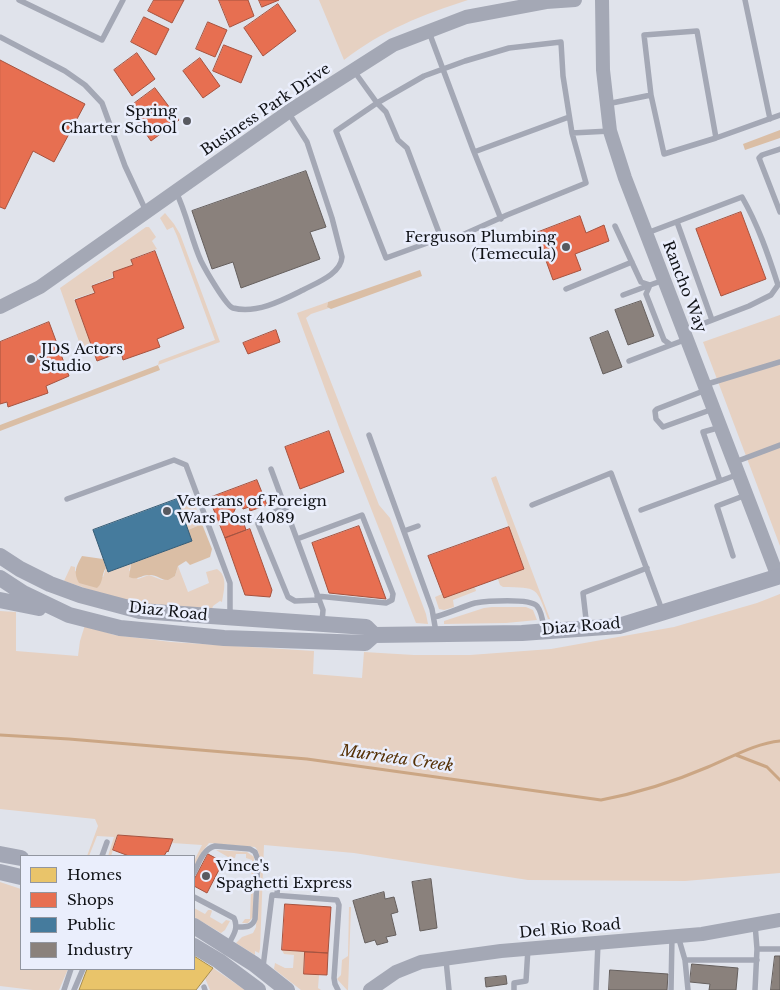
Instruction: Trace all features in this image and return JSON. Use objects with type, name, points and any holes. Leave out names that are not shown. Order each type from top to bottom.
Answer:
[{"type":"main road","name":"Diaz Road","points":[[0,556],[20,569],[50,584],[80,595],[140,611],[366,627],[374,634]]},
{"type":"main road","name":"Diaz Road","points":[[0,578],[23,593],[70,615],[120,628],[224,638],[366,643],[374,634],[435,626],[544,631],[619,626],[779,576]]},
{"type":"main road","points":[[0,600],[70,615]]},
{"type":"main road","points":[[0,854],[20,858]]},
{"type":"main road","points":[[195,927],[228,946],[287,990]]},
{"type":"main road","points":[[195,947],[258,990]]},
{"type":"street","name":"Business Park Drive","points":[[0,307],[40,286],[288,112],[393,45],[466,17],[546,2],[575,0]]},
{"type":"street","name":"Rancho Way","points":[[602,0],[603,70],[610,131],[625,178],[746,495],[779,576]]},
{"type":"street","name":"Del Rio Road","points":[[370,990],[396,972],[421,962],[528,948],[702,934],[780,920]]},
{"type":"lane","points":[[19,0],[27,2],[102,40],[123,0]]},
{"type":"lane","points":[[745,0],[770,119]]},
{"type":"lane","points":[[429,31],[500,219]]},
{"type":"lane","points":[[716,138],[698,31],[644,35],[651,95],[664,154],[716,138],[780,115]]},
{"type":"lane","points":[[0,37],[65,71],[86,85],[102,103],[127,171],[146,213]]},
{"type":"lane","points":[[561,42],[563,76],[569,117],[586,183],[451,240],[440,238],[386,258],[336,131],[377,102],[424,76],[442,69],[508,48],[561,42]]},
{"type":"lane","points":[[354,71],[386,112],[398,140],[407,148],[440,238]]},
{"type":"lane","points":[[607,104],[651,95]]},
{"type":"lane","points":[[176,192],[185,210],[201,262],[225,301],[232,308],[256,309],[281,301],[324,279],[338,268],[342,262],[342,257],[332,218],[307,142],[288,112]]},
{"type":"lane","points":[[474,152],[569,117]]},
{"type":"lane","points":[[572,133],[610,131]]},
{"type":"lane","points":[[780,149],[762,155],[759,158],[780,212]]},
{"type":"lane","points":[[629,361],[671,345],[712,320],[772,295],[778,284],[754,217],[742,197],[646,233]]},
{"type":"lane","points":[[677,222],[712,320]]},
{"type":"lane","points":[[615,226],[641,282],[650,285]]},
{"type":"lane","points":[[566,289],[632,262]]},
{"type":"lane","points":[[623,295],[664,280]]},
{"type":"lane","points":[[650,285],[646,294],[664,340],[671,345]]},
{"type":"lane","points":[[713,409],[663,426],[656,419],[655,411],[687,398],[705,388],[780,362]]},
{"type":"lane","points":[[720,427],[703,432],[720,481]]},
{"type":"lane","points":[[369,435],[404,531],[435,626],[482,602],[528,602],[539,608],[544,631]]},
{"type":"lane","points":[[641,510],[720,481],[736,468],[780,445]]},
{"type":"lane","points":[[67,499],[174,460],[186,465],[230,583],[230,618]]},
{"type":"lane","points":[[271,469],[323,610],[322,624]]},
{"type":"lane","points":[[532,505],[611,474],[662,612]]},
{"type":"lane","points":[[732,556],[717,506],[746,495]]},
{"type":"lane","points":[[285,507],[258,520],[258,524],[288,597],[295,601],[318,598],[386,603],[392,600],[393,594],[362,516],[297,540]]},
{"type":"lane","points":[[404,531],[418,526]]},
{"type":"lane","points":[[587,628],[583,593],[647,568]]},
{"type":"lane","points":[[102,855],[107,842]]},
{"type":"lane","points":[[195,871],[206,850],[210,847],[250,849],[255,852],[258,860],[256,918],[248,927],[236,927]]},
{"type":"lane","points":[[277,894],[278,884]]},
{"type":"lane","points":[[262,971],[266,954],[272,895],[337,900],[339,901],[334,978],[338,990]]},
{"type":"lane","points":[[195,898],[234,918],[235,933],[228,946]]},
{"type":"lane","points":[[755,924],[757,949],[755,990]]},
{"type":"lane","points":[[675,936],[685,960],[688,990]]},
{"type":"lane","points":[[671,990],[675,936]]},
{"type":"lane","points":[[596,990],[598,942]]},
{"type":"lane","points":[[514,990],[514,983],[526,982],[528,948]]},
{"type":"lane","points":[[757,949],[780,949]]},
{"type":"lane","points":[[445,958],[449,990]]},
{"type":"lane","points":[[685,960],[757,960]]},
{"type":"lane","points":[[64,990],[71,970]]},
{"type":"lane","points":[[74,990],[83,970]]},
{"type":"shaded area","points":[[319,0],[468,0],[403,24],[373,40],[344,60]]},
{"type":"shaded area","points":[[780,130],[780,138],[745,150],[743,144]]},
{"type":"shaded area","points":[[165,213],[180,234],[220,342],[158,365],[159,361],[215,340],[173,227],[167,230],[160,218]]},
{"type":"shaded area","points":[[146,227],[149,227],[156,237],[152,241],[157,249],[131,259],[133,265],[112,272],[113,277],[92,285],[95,292],[74,299],[93,349],[83,353],[60,288]]},
{"type":"shaded area","points":[[420,270],[422,276],[331,309],[327,307],[328,302]]},
{"type":"shaded area","points":[[328,302],[327,307],[329,308],[311,314],[306,318],[379,505],[390,518],[428,624],[416,623],[339,427],[297,313]]},
{"type":"shaded area","points":[[780,315],[780,546],[703,342]]},
{"type":"shaded area","points":[[158,365],[160,370],[0,431],[0,425]]},
{"type":"shaded area","points":[[496,476],[550,619],[548,619],[541,600],[534,591],[500,585],[498,579],[524,569],[491,478]]},
{"type":"shaded area","points":[[194,502],[202,524],[188,530],[180,507]]},
{"type":"shaded area","points":[[202,524],[212,549],[210,557],[190,565],[186,561],[178,566],[175,576],[168,580],[150,575],[135,578],[129,577],[131,564],[192,541],[188,530]]},
{"type":"shaded area","points":[[82,556],[103,559],[106,568],[101,583],[97,588],[79,583],[77,579],[76,570]]},
{"type":"shaded area","points":[[131,564],[129,570],[138,579],[149,575],[162,580],[175,576],[178,566],[188,592],[209,583],[206,572],[217,569],[224,579],[222,602],[220,601],[212,609],[148,604],[109,596],[64,581],[71,566],[75,567],[75,571],[103,577],[106,568],[108,572]]},
{"type":"shaded area","points":[[475,587],[476,591],[453,600],[454,607],[444,610],[439,609],[435,597],[442,594],[444,598]]},
{"type":"shaded area","points":[[780,594],[780,873],[685,881],[528,880],[354,853],[264,845],[260,949],[259,953],[255,951],[255,955],[236,943],[242,937],[253,933],[256,927],[260,861],[255,847],[209,843],[195,866],[195,859],[202,845],[172,843],[173,839],[118,835],[111,855],[108,855],[114,837],[97,836],[89,855],[87,855],[98,826],[95,819],[0,809],[0,611],[16,612],[16,651],[78,656],[85,625],[114,635],[171,642],[314,651],[313,674],[362,678],[364,652],[414,655],[470,655],[551,649],[674,627],[757,603]]},
{"type":"shaded area","points":[[492,607],[526,607],[533,610],[537,620],[506,623],[444,624],[444,621]]},
{"type":"shaded area","points":[[216,850],[247,852],[254,857],[253,917],[248,923],[242,923],[245,919],[250,919],[252,860],[246,858],[246,854],[236,854],[235,858],[228,857]]},
{"type":"shaded area","points":[[0,882],[20,889],[20,970],[68,970],[59,990],[33,990],[0,986]]},
{"type":"shaded area","points":[[349,907],[351,907],[347,990],[337,979],[341,975],[342,960],[348,956]]},
{"type":"shaded area","points":[[195,909],[205,914],[208,910],[211,910],[210,917],[222,924],[226,920],[230,921],[221,933],[195,918]]},
{"type":"shaded area","points":[[282,950],[305,952],[304,974],[319,975],[318,988],[321,990],[301,990],[274,969],[275,963],[285,968],[293,968],[294,955],[284,954]]},
{"type":"shaded area","points":[[213,968],[245,990],[210,990],[205,978]]},
{"type":"building: Homes","points":[[195,957],[213,968],[196,990],[79,990],[87,970],[195,970]]},
{"type":"building: Shops","points":[[154,0],[184,0],[172,23],[148,11]]},
{"type":"building: Shops","points":[[219,0],[248,0],[254,16],[230,27]]},
{"type":"building: Shops","points":[[259,0],[279,0],[262,7]]},
{"type":"building: Shops","points":[[278,4],[296,31],[263,56],[244,28]]},
{"type":"building: Shops","points":[[144,17],[169,29],[156,55],[131,42]]},
{"type":"building: Shops","points":[[208,22],[227,30],[215,57],[196,49]]},
{"type":"building: Shops","points":[[224,45],[252,56],[241,83],[213,71]]},
{"type":"building: Shops","points":[[137,53],[155,79],[132,96],[114,70]]},
{"type":"building: Shops","points":[[200,58],[220,86],[203,98],[183,71]]},
{"type":"building: Shops","points":[[0,60],[85,104],[54,162],[33,151],[5,209],[0,207]]},
{"type":"building: Shops","points":[[155,88],[179,120],[151,141],[128,108]]},
{"type":"building: Shops","points":[[741,212],[766,279],[721,296],[696,229]]},
{"type":"building: Shops","name":"Ferguson Plumbing (Temecula)","points":[[580,216],[586,233],[604,225],[609,241],[575,254],[581,270],[553,280],[536,233]]},
{"type":"building: Shops","points":[[155,251],[184,328],[157,339],[160,347],[123,360],[121,352],[97,361],[75,300],[95,293],[92,286],[114,278],[113,272],[133,265],[131,260]]},
{"type":"building: Shops","name":"JDS Actors Studio","points":[[49,322],[69,376],[46,386],[48,393],[8,407],[7,402],[0,404],[0,342]]},
{"type":"building: Shops","points":[[276,330],[280,342],[248,354],[243,343]]},
{"type":"building: Shops","points":[[329,431],[344,472],[300,489],[285,447]]},
{"type":"building: Shops","points":[[257,480],[267,505],[250,511],[249,507],[243,509],[242,505],[236,507],[232,516],[234,521],[238,520],[240,526],[244,524],[246,530],[225,538],[209,498]]},
{"type":"building: Shops","points":[[359,526],[386,599],[329,593],[312,543]]},
{"type":"building: Shops","points":[[509,527],[524,569],[444,598],[428,556]]},
{"type":"building: Shops","points":[[250,529],[272,590],[270,597],[245,595],[225,538]]},
{"type":"building: Shops","points":[[118,835],[173,839],[168,852],[165,855],[126,855],[113,850]]},
{"type":"building: Shops","name":"Vince's Spaghetti Express","points":[[208,854],[223,862],[207,893],[195,887],[195,878]]},
{"type":"building: Shops","points":[[285,904],[331,907],[328,953],[282,950]]},
{"type":"building: Shops","points":[[305,952],[328,953],[327,975],[304,974]]},
{"type":"building: Public","points":[[177,499],[192,541],[108,572],[93,530]]},
{"type":"building: Industry","points":[[306,171],[326,227],[310,232],[320,259],[241,288],[233,262],[212,269],[192,211]]},
{"type":"building: Industry","points":[[641,301],[654,336],[628,345],[615,310]]},
{"type":"building: Industry","points":[[608,331],[622,367],[603,374],[590,338]]},
{"type":"building: Industry","points":[[431,879],[437,928],[420,931],[412,882]]},
{"type":"building: Industry","points":[[384,892],[385,899],[394,897],[398,912],[391,914],[396,935],[386,937],[388,942],[377,945],[375,940],[365,943],[353,901]]},
{"type":"building: Industry","points":[[775,956],[780,956],[780,990],[771,990]]},
{"type":"building: Industry","points":[[692,964],[738,968],[736,990],[709,990],[710,984],[690,982]]},
{"type":"building: Industry","points":[[610,970],[668,974],[667,990],[609,990]]},
{"type":"building: Industry","points":[[506,976],[507,984],[486,987],[485,978]]},
{"type":"waterway","name":"Murrieta Creek","points":[[0,735],[307,759],[601,800],[669,782],[752,748],[780,741]]},
{"type":"waterway","points":[[736,755],[767,767],[780,780]]},
{"type":"place","name":"Spring Charter School","points":[[187,121]]},
{"type":"place","name":"Ferguson Plumbing (Temecula)","points":[[566,247]]},
{"type":"place","name":"JDS Actors Studio","points":[[31,359]]},
{"type":"place","name":"Veterans of Foreign Wars Post 4089","points":[[167,511]]},
{"type":"place","name":"Vince's Spaghetti Express","points":[[206,876]]}]
